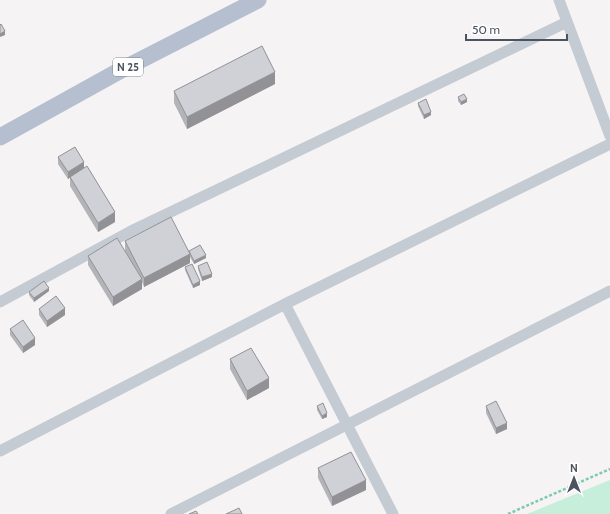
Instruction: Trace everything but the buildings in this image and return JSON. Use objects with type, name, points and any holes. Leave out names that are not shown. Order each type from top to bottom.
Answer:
[{"type":"main road","name":"N 25","points":[[0,137],[121,70],[258,0]]},
{"type":"street","points":[[559,0],[610,136]]},
{"type":"street","points":[[0,302],[131,231],[568,22]]},
{"type":"street","points":[[0,450],[285,304],[610,144]]},
{"type":"street","points":[[171,514],[610,291]]},
{"type":"street","points":[[285,304],[392,514]]},
{"type":"path","points":[[508,514],[610,469]]},
{"type":"green space","points":[[610,480],[610,514],[527,514]]}]
